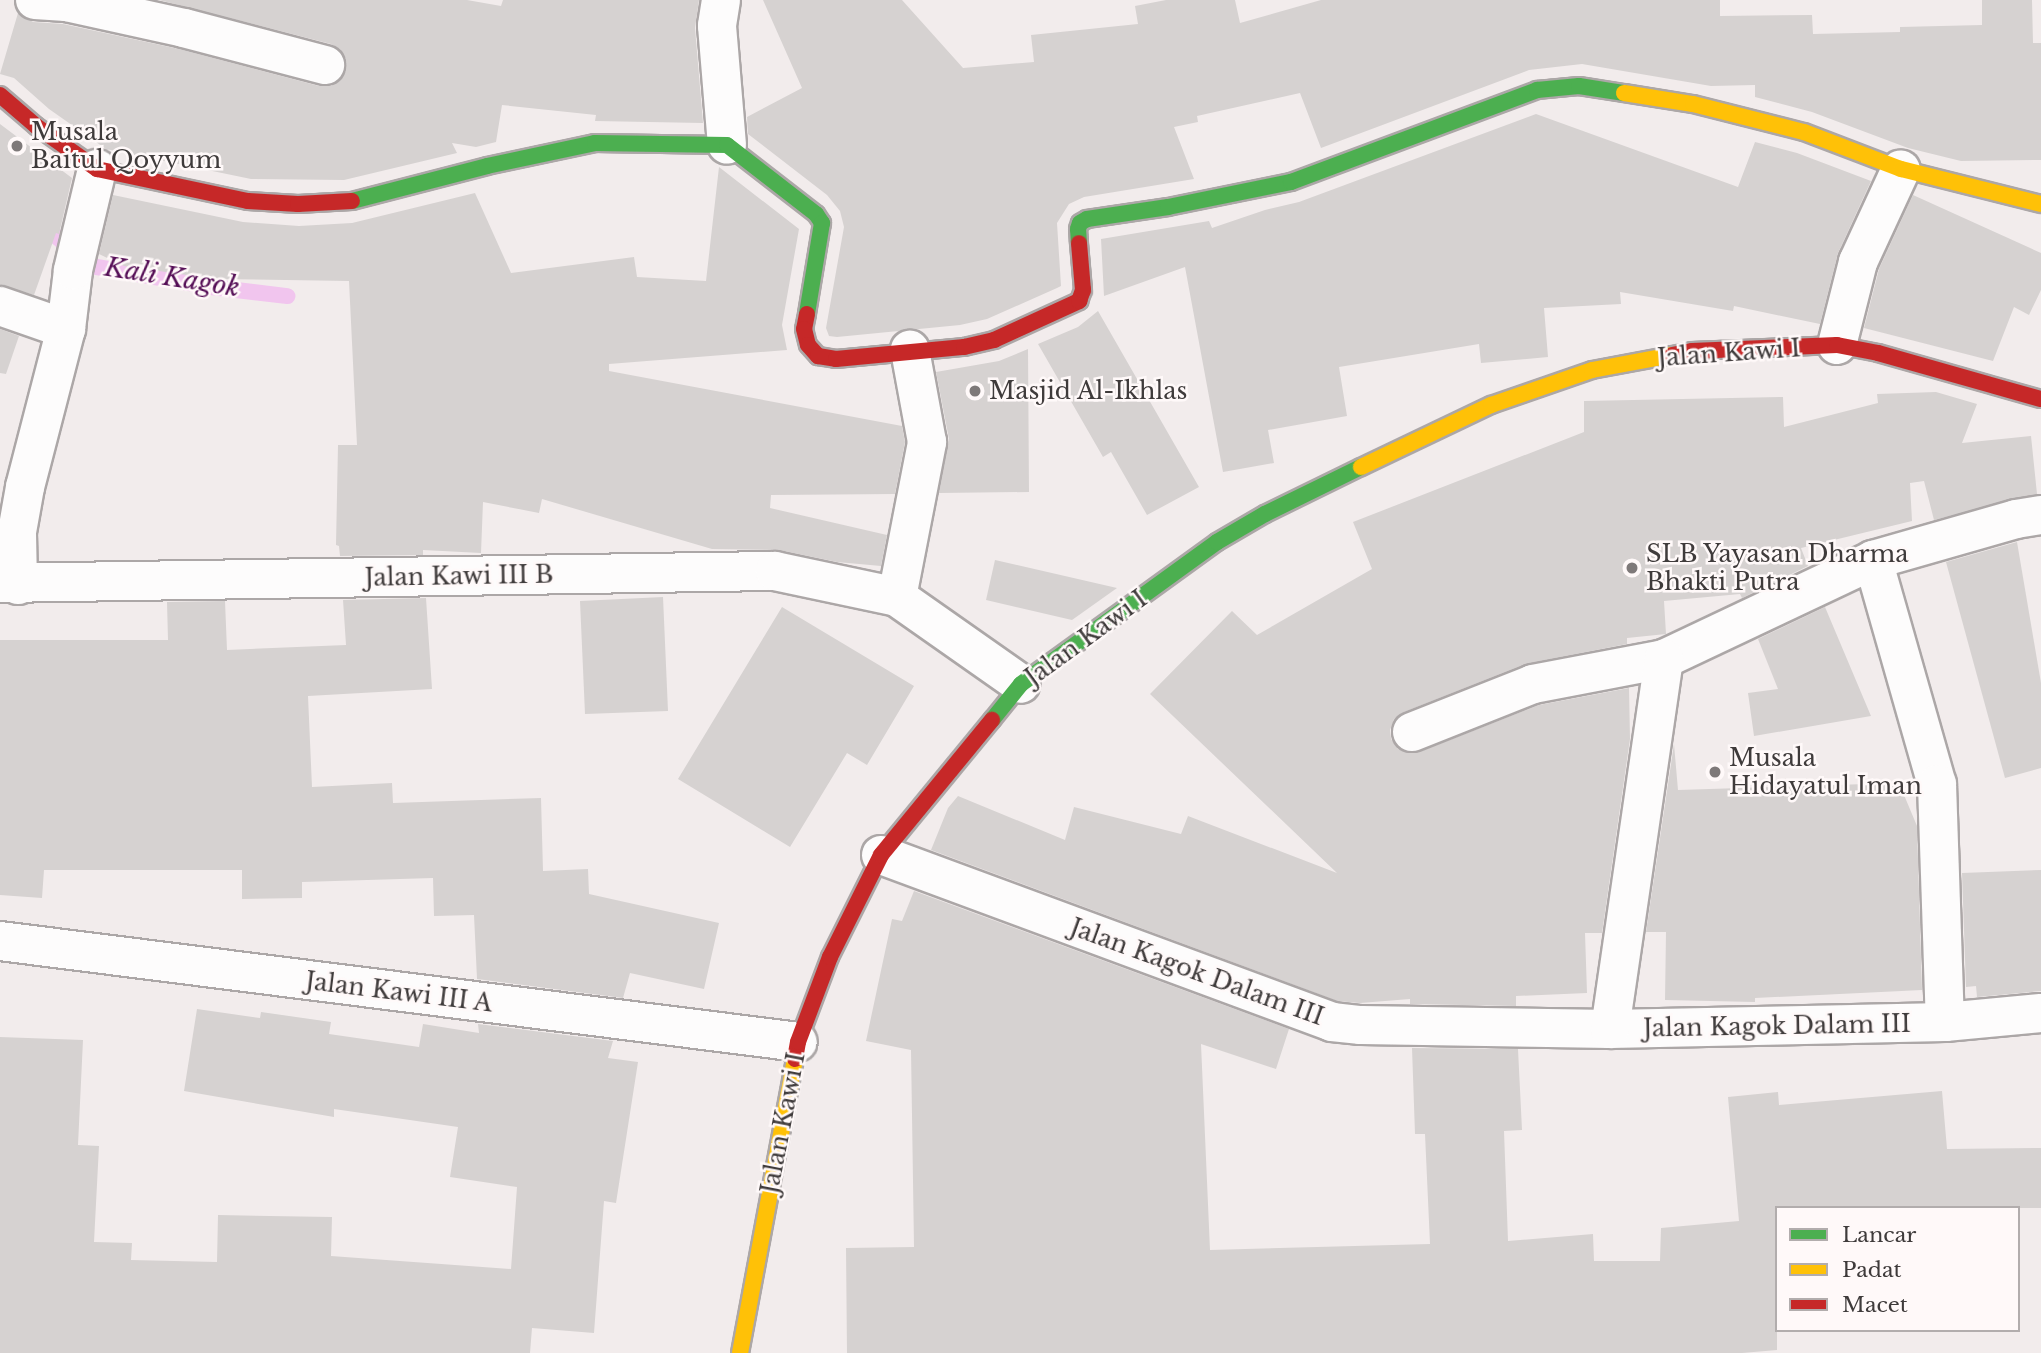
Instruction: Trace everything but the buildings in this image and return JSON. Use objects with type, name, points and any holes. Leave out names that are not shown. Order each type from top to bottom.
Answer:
[{"type":"street","points":[[35,0],[188,14],[325,65]]},
{"type":"street","points":[[721,0],[718,26],[727,145]]},
{"type":"street","points":[[0,94],[36,126],[97,169],[248,201],[298,204],[347,202],[457,176],[487,166],[595,143],[727,145],[816,214],[822,223],[804,329],[808,345],[818,356],[836,359],[964,347],[995,340],[1079,301],[1083,290],[1078,229],[1087,219],[1168,207],[1291,182],[1537,90],[1579,86],[1693,104],[1804,132],[1901,169],[2041,204]]},
{"type":"street","name":"Jalan Kawi III B","points":[[97,169],[77,256],[65,329],[24,486],[9,584],[740,570],[808,576],[897,597],[1021,684]]},
{"type":"street","name":"Jalan Kawi I","points":[[1837,345],[1858,262],[1901,169]]},
{"type":"street","points":[[0,306],[65,329]]},
{"type":"street","name":"Jalan Kawi I","points":[[740,1353],[799,1042],[830,957],[881,855],[1021,684],[1241,528],[1311,490],[1491,405],[1592,370],[1692,351],[1837,345],[1878,353],[2041,398]]},
{"type":"street","points":[[897,597],[927,442],[910,350]]},
{"type":"street","points":[[1412,732],[1533,684],[1664,659],[1873,560],[2015,519],[2041,515]]},
{"type":"street","name":"Jalan Kagok Dalam III","points":[[1873,560],[1937,784],[1945,1022]]},
{"type":"street","name":"Jalan Kagok Dalam III","points":[[1610,1030],[1664,659]]},
{"type":"street","name":"Jalan Kagok Dalam III","points":[[881,855],[1332,1022],[1362,1025],[1610,1030],[1945,1022],[2041,1013]]},
{"type":"street","name":"Jalan Kawi III A","points":[[0,941],[799,1042]]},
{"type":"waterway","name":"Kali Kagok","points":[[38,221],[91,266],[211,287],[287,296]]},
{"type":"traffic: fast","points":[[1079,243],[1078,229],[1080,223],[1087,219],[1168,207],[1291,182],[1537,90],[1579,86],[1624,93]]},
{"type":"traffic: fast","points":[[352,201],[487,166],[595,143],[727,145],[816,214],[822,223],[807,314]]},
{"type":"traffic: fast","points":[[992,720],[1021,684],[1217,542],[1265,514],[1361,467]]},
{"type":"traffic: slow","points":[[1624,93],[1693,104],[1804,132],[1901,169],[2041,204]]},
{"type":"traffic: slow","points":[[1361,467],[1491,405],[1592,370],[1672,355]]},
{"type":"traffic: slow","points":[[740,1353],[795,1059]]},
{"type":"traffic: jam","points":[[0,95],[36,126],[97,169],[248,201],[298,204],[352,201]]},
{"type":"traffic: jam","points":[[807,314],[804,329],[808,345],[818,356],[836,359],[964,347],[994,340],[1079,301],[1083,290],[1079,243]]},
{"type":"traffic: jam","points":[[1672,355],[1692,351],[1837,345],[1878,353],[2041,399]]},
{"type":"traffic: jam","points":[[795,1059],[798,1042],[830,957],[881,855],[992,720]]},
{"type":"place","name":"Musala Baitul Qoyyum","points":[[17,146]]},
{"type":"place","name":"Masjid Al-Ikhlas","points":[[975,391]]},
{"type":"place","name":"SLB Yayasan Dharma Bhakti Putra","points":[[1632,568]]},
{"type":"place","name":"Musala Hidayatul Iman","points":[[1715,772]]}]
